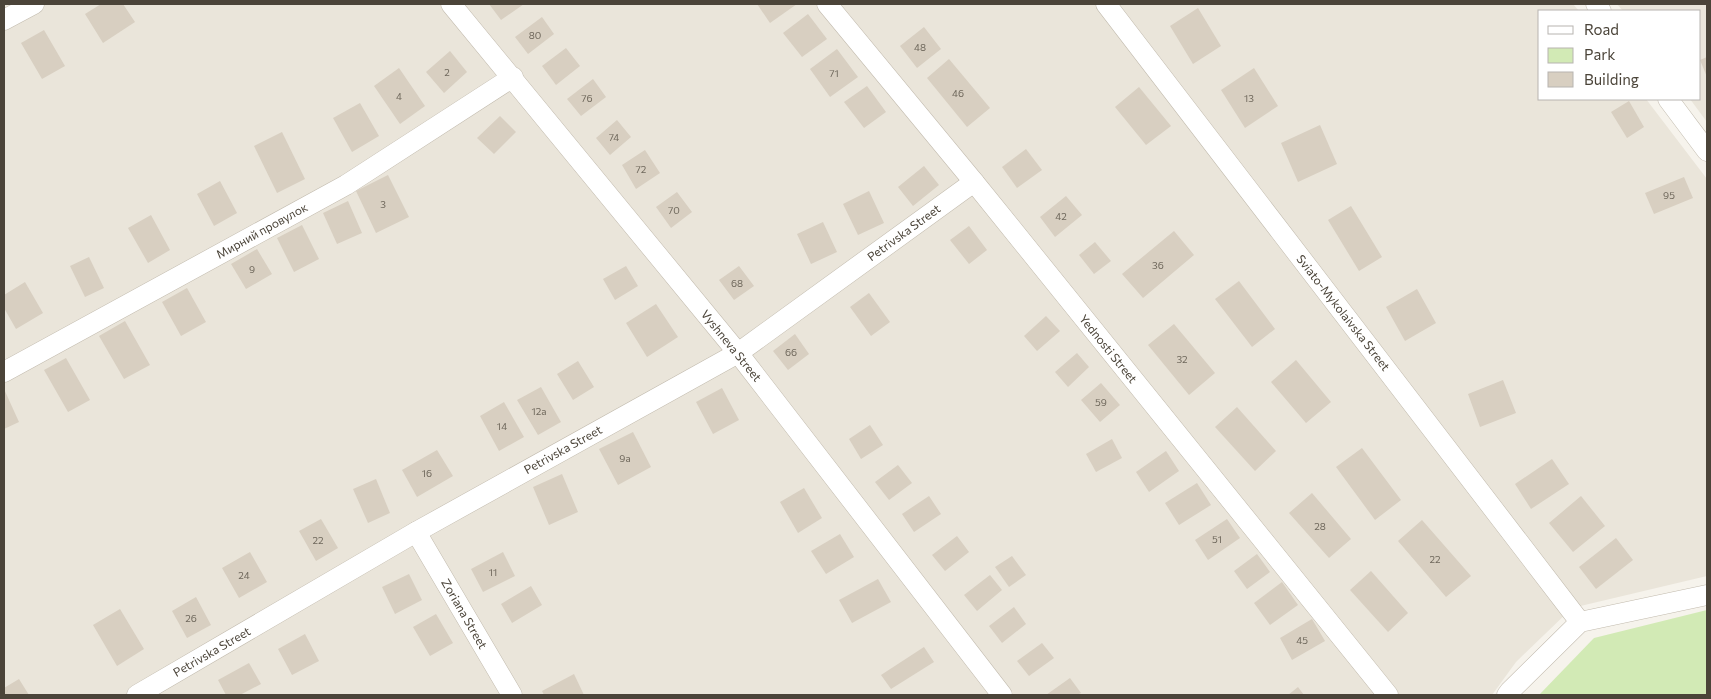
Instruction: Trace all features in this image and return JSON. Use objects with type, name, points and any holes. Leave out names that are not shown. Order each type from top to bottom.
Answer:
[{"type":"street","points":[[4,20],[34,4]]},
{"type":"street","name":"Vyshneva Street","points":[[451,4],[738,353],[1002,695]]},
{"type":"street","name":"Yednosti Street","points":[[826,4],[974,182],[1388,695]]},
{"type":"street","name":"Sviato-Mykolaivska Street","points":[[1106,4],[1580,622]]},
{"type":"street","name":"Мирний провулок","points":[[4,372],[346,184],[512,77]]},
{"type":"street","points":[[1669,100],[1707,151]]},
{"type":"street","name":"Petrivska Street","points":[[137,695],[416,532],[738,353],[974,182]]},
{"type":"street","name":"Zoriana Street","points":[[416,532],[512,695]]},
{"type":"street","points":[[1507,695],[1580,622],[1707,595]]},
{"type":"shaded area","points":[[4,4],[1573,4],[1578,10],[1538,10],[1538,100],[1647,100],[1707,179],[1707,576],[1572,608],[1516,662],[1492,695],[4,695]]},
{"type":"shaded area","points":[[1617,4],[1707,4],[1707,122],[1691,100],[1701,100],[1701,10],[1622,10]]},
{"type":"green space","points":[[1707,610],[1707,695],[1539,695],[1594,638]]},
{"type":"building","points":[[101,4],[123,4],[135,22],[103,43],[85,14]]},
{"type":"building","points":[[489,4],[524,4],[501,20]]},
{"type":"building","points":[[757,4],[797,4],[770,23]]},
{"type":"building","points":[[1198,8],[1221,46],[1193,64],[1170,26]]},
{"type":"building","points":[[808,14],[827,39],[802,57],[783,33]]},
{"type":"building","points":[[542,17],[554,34],[528,54],[515,37]]},
{"type":"building","points":[[924,27],[941,49],[917,68],[900,46]]},
{"type":"building","points":[[44,30],[65,66],[42,79],[21,43]]},
{"type":"building","points":[[566,48],[580,66],[556,85],[542,66]]},
{"type":"building","points":[[837,49],[858,77],[830,97],[810,69]]},
{"type":"building","points":[[450,51],[467,72],[444,93],[426,72]]},
{"type":"building","points":[[1707,57],[1707,77],[1701,62],[1701,60]]},
{"type":"building","points":[[949,59],[990,108],[967,127],[927,78]]},
{"type":"building","points":[[399,68],[425,106],[400,124],[374,86]]},
{"type":"building","points":[[1254,68],[1278,106],[1245,128],[1221,90]]},
{"type":"building","points":[[593,79],[606,97],[581,116],[567,99]]},
{"type":"building","points":[[867,86],[886,112],[864,128],[844,102]]},
{"type":"building","points":[[1139,87],[1171,126],[1146,145],[1115,107]]},
{"type":"building","points":[[1629,101],[1644,127],[1627,138],[1611,112]]},
{"type":"building","points":[[360,103],[379,136],[352,152],[333,118]]},
{"type":"building","points":[[500,116],[516,132],[494,154],[477,138]]},
{"type":"building","points":[[617,120],[631,137],[610,155],[596,138]]},
{"type":"building","points":[[1320,125],[1337,164],[1298,182],[1281,143]]},
{"type":"building","points":[[282,132],[305,179],[277,193],[254,146]]},
{"type":"building","points":[[1026,149],[1042,170],[1017,188],[1002,167]]},
{"type":"building","points":[[645,150],[660,173],[636,189],[622,165]]},
{"type":"building","points":[[924,166],[939,185],[913,206],[898,187]]},
{"type":"building","points":[[388,175],[409,217],[376,233],[356,191]]},
{"type":"building","points":[[1684,177],[1693,198],[1654,214],[1645,193]]},
{"type":"building","points":[[220,181],[237,213],[214,226],[197,194]]},
{"type":"building","points":[[869,191],[884,223],[858,235],[843,204]]},
{"type":"building","points":[[677,192],[692,212],[671,228],[656,207]]},
{"type":"building","points":[[1066,196],[1082,215],[1055,237],[1040,217]]},
{"type":"building","points":[[348,201],[362,233],[337,244],[323,213]]},
{"type":"building","points":[[1351,206],[1382,257],[1359,271],[1328,220]]},
{"type":"building","points":[[151,215],[170,250],[148,263],[128,228]]},
{"type":"building","points":[[823,222],[837,252],[811,264],[797,234]]},
{"type":"building","points":[[302,225],[319,259],[294,272],[277,238]]},
{"type":"building","points":[[969,226],[987,250],[969,264],[950,240]]},
{"type":"building","points":[[1174,231],[1194,255],[1143,298],[1122,274]]},
{"type":"building","points":[[1095,242],[1111,261],[1094,274],[1079,255]]},
{"type":"building","points":[[257,249],[272,274],[246,289],[231,264]]},
{"type":"building","points":[[89,257],[104,288],[85,297],[70,266]]},
{"type":"building","points":[[626,266],[638,286],[615,300],[603,279]]},
{"type":"building","points":[[739,266],[754,286],[734,300],[719,280]]},
{"type":"building","points":[[1239,281],[1275,329],[1252,347],[1215,299]]},
{"type":"building","points":[[25,282],[43,313],[16,329],[4,308],[4,295]]},
{"type":"building","points":[[187,288],[206,322],[181,336],[162,302]]},
{"type":"building","points":[[1417,289],[1436,323],[1405,341],[1386,307]]},
{"type":"building","points":[[869,293],[890,322],[871,336],[850,307]]},
{"type":"building","points":[[656,304],[678,337],[647,357],[626,323]]},
{"type":"building","points":[[1046,316],[1060,331],[1037,351],[1024,336]]},
{"type":"building","points":[[125,321],[150,365],[124,379],[99,336]]},
{"type":"building","points":[[1174,324],[1215,373],[1189,395],[1148,345]]},
{"type":"building","points":[[795,334],[809,354],[788,370],[773,351]]},
{"type":"building","points":[[1077,353],[1089,367],[1068,387],[1055,372]]},
{"type":"building","points":[[66,358],[90,400],[68,412],[44,370]]},
{"type":"building","points":[[1296,360],[1331,402],[1306,423],[1271,382]]},
{"type":"building","points":[[578,361],[594,387],[573,400],[557,374]]},
{"type":"building","points":[[1503,380],[1516,413],[1480,427],[1468,394]]},
{"type":"building","points":[[1101,383],[1120,405],[1100,422],[1081,400]]},
{"type":"building","points":[[541,387],[561,422],[538,435],[517,400]]},
{"type":"building","points":[[722,388],[739,420],[713,434],[696,402]]},
{"type":"building","points":[[4,389],[19,422],[4,429]]},
{"type":"building","points":[[504,402],[524,437],[499,451],[480,416]]},
{"type":"building","points":[[1237,407],[1276,451],[1255,471],[1215,427]]},
{"type":"building","points":[[870,425],[883,445],[861,459],[849,439]]},
{"type":"building","points":[[633,432],[651,467],[618,485],[599,449]]},
{"type":"building","points":[[1112,439],[1122,458],[1096,472],[1086,454]]},
{"type":"building","points":[[1362,448],[1401,500],[1375,520],[1336,467]]},
{"type":"building","points":[[437,450],[453,476],[417,497],[402,470]]},
{"type":"building","points":[[1166,451],[1179,471],[1149,492],[1136,472]]},
{"type":"building","points":[[1552,459],[1569,484],[1531,509],[1515,484]]},
{"type":"building","points":[[898,465],[912,483],[889,500],[875,482]]},
{"type":"building","points":[[562,474],[578,512],[549,525],[533,487]]},
{"type":"building","points":[[376,479],[390,513],[368,523],[353,489]]},
{"type":"building","points":[[1197,483],[1211,505],[1179,525],[1165,503]]},
{"type":"building","points":[[804,488],[822,518],[798,533],[780,502]]},
{"type":"building","points":[[1312,493],[1351,539],[1329,558],[1289,513]]},
{"type":"building","points":[[929,496],[941,514],[914,532],[902,514]]},
{"type":"building","points":[[1581,496],[1605,526],[1573,552],[1549,523]]},
{"type":"building","points":[[321,519],[338,548],[316,561],[299,531]]},
{"type":"building","points":[[1227,519],[1240,538],[1208,560],[1195,540]]},
{"type":"building","points":[[1422,520],[1471,576],[1446,597],[1398,541]]},
{"type":"building","points":[[840,534],[854,557],[826,574],[811,551]]},
{"type":"building","points":[[957,536],[969,552],[945,571],[932,555]]},
{"type":"building","points":[[1616,538],[1633,560],[1596,589],[1579,567]]},
{"type":"building","points":[[250,552],[267,582],[239,598],[222,568]]},
{"type":"building","points":[[503,552],[515,576],[483,592],[471,569]]},
{"type":"building","points":[[1257,554],[1270,572],[1247,589],[1234,571]]},
{"type":"building","points":[[1012,556],[1026,575],[1009,587],[995,567]]},
{"type":"building","points":[[1371,571],[1408,613],[1388,632],[1350,590]]},
{"type":"building","points":[[409,574],[422,600],[395,614],[382,587]]},
{"type":"building","points":[[990,575],[1002,590],[977,611],[964,595]]},
{"type":"building","points":[[878,579],[891,602],[852,623],[839,600]]},
{"type":"building","points":[[1282,582],[1298,605],[1270,625],[1254,603]]},
{"type":"building","points":[[531,586],[542,605],[512,623],[501,604]]},
{"type":"building","points":[[196,597],[211,625],[187,638],[172,611]]},
{"type":"building","points":[[1014,607],[1026,624],[1002,643],[989,626]]},
{"type":"building","points":[[120,609],[144,649],[117,666],[93,625]]},
{"type":"building","points":[[436,614],[453,643],[430,656],[413,627]]},
{"type":"building","points":[[1312,619],[1325,641],[1292,660],[1280,638]]},
{"type":"building","points":[[305,634],[319,661],[292,675],[278,649]]},
{"type":"building","points":[[1042,643],[1054,658],[1029,676],[1017,661]]},
{"type":"building","points":[[924,647],[934,662],[891,689],[881,675]]},
{"type":"building","points":[[249,663],[261,684],[240,695],[226,695],[218,680]]},
{"type":"building","points":[[574,674],[584,695],[544,695],[542,691]]},
{"type":"building","points":[[1070,678],[1081,693],[1077,695],[1046,695]]},
{"type":"building","points":[[19,679],[29,695],[4,695],[4,688]]},
{"type":"building","points":[[1298,687],[1304,695],[1288,695]]}]
